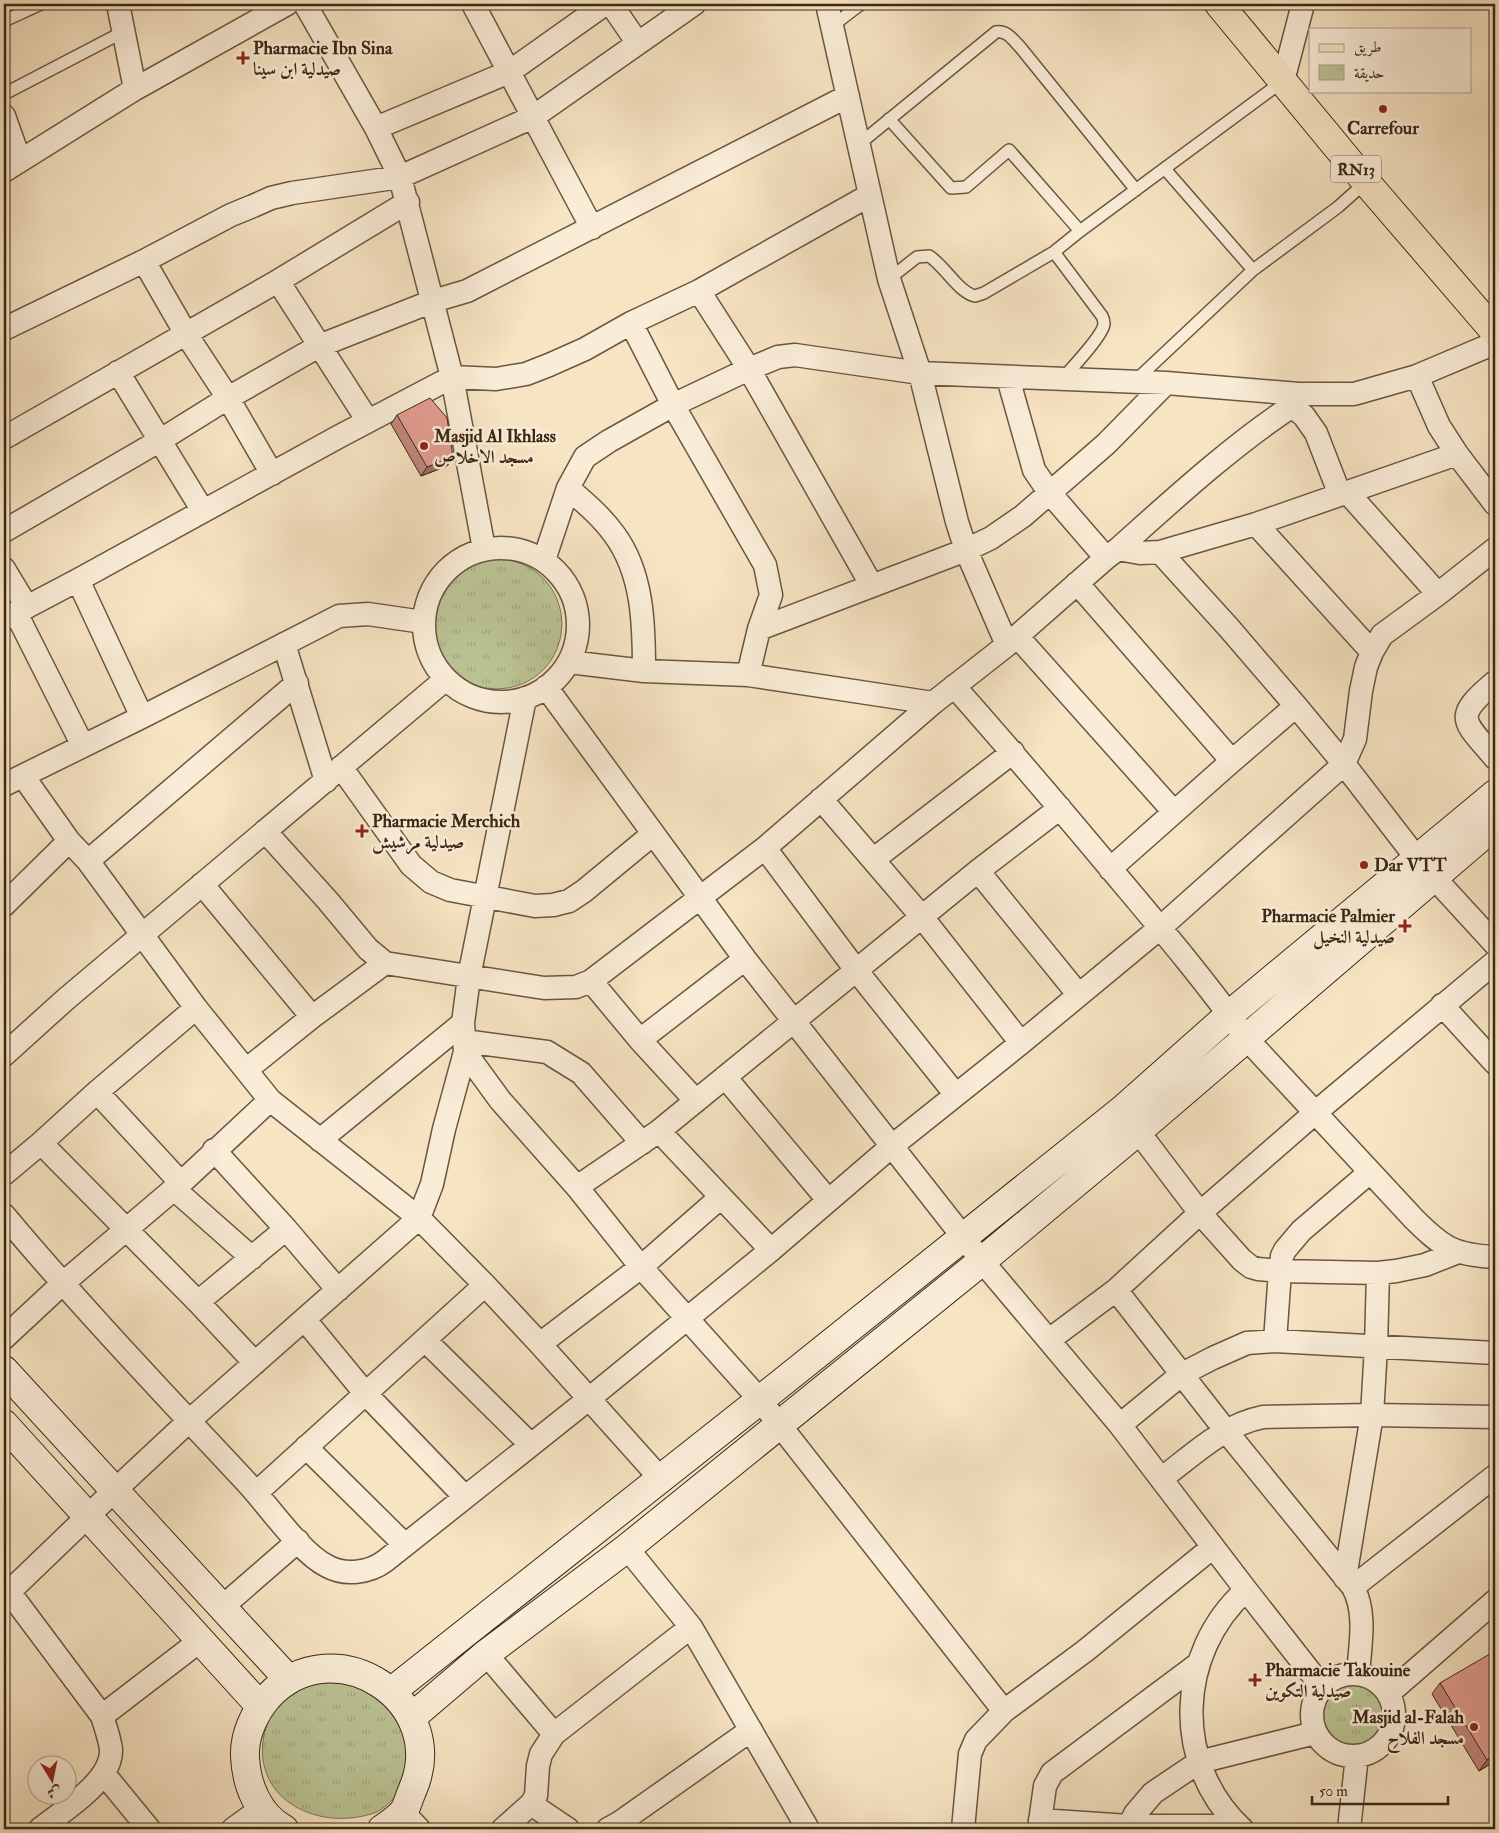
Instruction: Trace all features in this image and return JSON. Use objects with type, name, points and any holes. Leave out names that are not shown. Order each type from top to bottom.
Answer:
[{"type":"main road","name":"RN13","points":[[1219,4],[1366,182],[1495,332]]},
{"type":"street","points":[[118,4],[135,89]]},
{"type":"street","points":[[4,116],[12,166],[135,89],[287,4]]},
{"type":"street","points":[[305,4],[376,128],[400,177],[452,377],[484,549]]},
{"type":"street","points":[[473,4],[592,228]]},
{"type":"street","points":[[376,128],[509,72],[605,4]]},
{"type":"street","points":[[611,4],[637,42]]},
{"type":"street","points":[[827,4],[889,279],[920,373],[944,475],[966,550],[1012,640],[1174,812]]},
{"type":"street","points":[[1284,81],[1303,4]]},
{"type":"street","points":[[4,329],[144,261],[231,215],[271,198],[400,177],[533,117],[689,5]]},
{"type":"street","points":[[4,532],[319,346],[433,301],[467,291],[848,96]]},
{"type":"street","points":[[15,613],[452,377],[496,379],[526,374],[585,349],[631,323],[699,291],[870,195]]},
{"type":"street","points":[[4,438],[278,281],[408,202]]},
{"type":"street","points":[[144,261],[186,334],[228,398],[272,474]]},
{"type":"street","points":[[278,281],[368,421]]},
{"type":"street","points":[[699,291],[749,368],[872,586]]},
{"type":"street","points":[[631,323],[672,405],[765,565],[771,594],[759,629],[748,675]]},
{"type":"street","points":[[544,560],[568,488],[585,457],[672,405],[749,368],[778,357],[795,355],[920,373],[1166,384],[1295,400],[1354,394],[1417,376],[1495,344]]},
{"type":"street","points":[[118,372],[203,511]]},
{"type":"street","points":[[1417,376],[1429,406],[1457,454],[1495,504]]},
{"type":"street","points":[[1008,378],[1034,470],[1049,492],[1112,554],[1160,552],[1256,524],[1457,454]]},
{"type":"street","points":[[759,629],[966,550],[991,538],[1023,516],[1106,444],[1166,384]]},
{"type":"street","points":[[1295,400],[1316,433],[1344,494],[1438,594]]},
{"type":"street","points":[[265,831],[328,901],[368,950],[385,963],[469,978],[544,988],[561,989],[576,987],[591,980],[765,848],[933,703],[1012,640],[1190,484],[1295,400]]},
{"type":"street","points":[[568,488],[594,511],[615,534],[630,562],[640,602],[644,632],[644,671]]},
{"type":"street","points":[[1256,524],[1372,652]]},
{"type":"street","points":[[515,548],[544,560],[562,576],[573,595],[577,610],[577,640],[569,662],[555,680],[525,698],[515,701],[492,702],[470,696],[446,679],[435,666],[426,645],[423,622],[432,589],[453,564],[484,549],[515,548]]},
{"type":"street","points":[[4,1215],[62,1284],[317,1560],[337,1570],[352,1572],[373,1568],[405,1545],[590,1398],[771,1250],[892,1146],[1021,1043],[1161,927],[1344,764],[1354,739],[1366,666],[1382,635],[1495,549]]},
{"type":"street","points":[[1160,552],[1296,706],[1426,868],[1495,944]]},
{"type":"street","points":[[4,569],[15,613],[84,746]]},
{"type":"street","points":[[78,580],[142,718]]},
{"type":"street","points":[[1077,583],[1232,761]]},
{"type":"street","points":[[423,622],[368,614],[339,616],[327,620],[142,718],[13,781],[88,861],[196,1008],[270,1100],[419,1218],[540,1344],[660,1478]]},
{"type":"street","points":[[284,644],[297,683],[333,774],[411,865],[431,882],[450,890],[486,897],[535,906],[553,905],[569,901],[584,891],[653,834]]},
{"type":"street","points":[[569,662],[644,671],[748,675],[933,703]]},
{"type":"street","points":[[4,1055],[66,999],[446,679]]},
{"type":"street","points":[[1495,682],[1478,696],[1468,708],[1466,714],[1469,728],[1495,758]]},
{"type":"street","points":[[88,861],[297,683]]},
{"type":"street","points":[[954,686],[1013,752],[1161,927],[1246,1038],[1430,1236],[1438,1243],[1458,1252],[1495,1257]]},
{"type":"street","points":[[546,687],[745,959],[982,1261],[1120,1425],[1322,1687]]},
{"type":"street","points":[[40,1829],[93,1787],[104,1774],[111,1750],[102,1716],[6,1588],[88,1516],[189,1421],[419,1218],[432,1184],[464,1039],[469,978],[525,698]]},
{"type":"street","points":[[1110,869],[1296,706]]},
{"type":"street","points":[[874,859],[1013,752]]},
{"type":"street","points":[[412,1717],[486,1654],[627,1548],[982,1261],[1137,1132],[1246,1038],[1426,868],[1495,794]]},
{"type":"street","points":[[821,799],[922,917],[1021,1043]]},
{"type":"street","points":[[576,1187],[650,1137],[696,1101],[978,871],[1060,808]]},
{"type":"street","points":[[392,1691],[1122,1110],[1230,1015],[1426,868],[1495,825]]},
{"type":"street","points":[[4,905],[69,841]]},
{"type":"street","points":[[765,848],[856,970],[956,1095]]},
{"type":"street","points":[[978,871],[1078,994]]},
{"type":"street","points":[[202,884],[312,1017]]},
{"type":"street","points":[[640,1040],[745,959]]},
{"type":"street","points":[[1049,1340],[1116,1290],[1200,1213],[1316,1112],[1495,962]]},
{"type":"street","points":[[246,1070],[312,1017],[385,963]]},
{"type":"street","points":[[591,980],[640,1040],[696,1101]]},
{"type":"street","points":[[1442,1005],[1495,1063]]},
{"type":"street","points":[[4,1174],[196,1008]]},
{"type":"street","points":[[464,1039],[500,1100],[576,1187],[641,1267],[760,1400],[1004,1711]]},
{"type":"street","points":[[320,1140],[464,1039],[547,1052],[581,1073],[650,1137],[721,1197],[771,1250]]},
{"type":"street","points":[[725,1077],[828,1200]]},
{"type":"street","points":[[97,1092],[177,1186],[252,1258]]},
{"type":"street","points":[[4,1338],[62,1284],[177,1186],[270,1100]]},
{"type":"street","points":[[1122,1110],[1200,1213],[1242,1260],[1251,1267],[1266,1271],[1378,1273],[1425,1265],[1458,1252]]},
{"type":"street","points":[[41,1143],[127,1229],[255,1363]]},
{"type":"street","points":[[214,1150],[286,1228],[338,1290]]},
{"type":"street","points":[[1275,1341],[1282,1256],[1291,1242],[1370,1172]]},
{"type":"street","points":[[540,1344],[641,1267],[721,1197]]},
{"type":"street","points":[[198,1302],[286,1228]]},
{"type":"street","points":[[1349,1582],[1372,1415],[1378,1273]]},
{"type":"street","points":[[256,1492],[485,1285]]},
{"type":"street","points":[[1116,1290],[1226,1431],[1349,1582],[1358,1597],[1361,1612],[1358,1674]]},
{"type":"street","points":[[305,1320],[365,1392],[465,1497]]},
{"type":"street","points":[[426,1340],[530,1444]]},
{"type":"street","points":[[1120,1425],[1182,1374],[1247,1343],[1275,1341],[1495,1353]]},
{"type":"street","points":[[4,1370],[289,1680]]},
{"type":"street","points":[[1161,1479],[1226,1431],[1250,1420],[1275,1416],[1495,1417]]},
{"type":"street","points":[[4,1424],[260,1706]]},
{"type":"street","points":[[306,1447],[405,1545]]},
{"type":"street","points":[[1349,1582],[1495,1476]]},
{"type":"street","points":[[221,1608],[298,1541]]},
{"type":"street","points":[[963,1829],[970,1754],[976,1740],[1004,1711],[1084,1651],[1213,1547]]},
{"type":"street","points":[[627,1548],[691,1627],[808,1829]]},
{"type":"street","points":[[1240,1827],[1224,1810],[1213,1792],[1200,1762],[1191,1718],[1194,1681],[1198,1664],[1212,1630],[1234,1601],[1246,1590]]},
{"type":"street","points":[[1388,1694],[1495,1601]]},
{"type":"street","points":[[503,1829],[532,1804],[536,1796],[538,1766],[541,1754],[547,1742],[554,1734],[691,1627]]},
{"type":"street","points":[[102,1716],[201,1640]]},
{"type":"street","points":[[486,1654],[554,1734]]},
{"type":"street","points":[[1198,1664],[1052,1773],[1046,1782],[1040,1825],[1240,1827]]},
{"type":"street","points":[[233,1829],[273,1822],[256,1799],[247,1777],[244,1753],[249,1729],[260,1706],[272,1692],[289,1680],[309,1672],[331,1669],[353,1671],[374,1678],[392,1691],[412,1717],[420,1747],[418,1778],[411,1820],[382,1829]]},
{"type":"street","points":[[1358,1674],[1376,1681],[1388,1694],[1394,1710],[1392,1726],[1385,1740],[1372,1751],[1357,1756],[1340,1754],[1326,1746],[1316,1733],[1311,1717],[1314,1701],[1322,1687],[1338,1676],[1358,1674]]},
{"type":"street","points":[[608,1829],[751,1730]]},
{"type":"street","points":[[1128,1827],[1135,1814],[1153,1793],[1200,1762],[1316,1733]]},
{"type":"street","points":[[1349,1829],[1357,1756]]},
{"type":"street","points":[[104,1774],[149,1829]]},
{"type":"street","points":[[532,1804],[568,1829]]},
{"type":"lane","points":[[4,20],[41,4]]},
{"type":"lane","points":[[832,26],[861,4]]},
{"type":"lane","points":[[858,145],[996,32],[1001,31],[1007,34],[1020,47],[1136,190]]},
{"type":"lane","points":[[4,94],[123,32]]},
{"type":"lane","points":[[889,279],[917,257],[930,256],[936,260],[963,291],[974,296],[984,293],[1054,252],[1284,81]]},
{"type":"lane","points":[[889,120],[951,188],[966,187],[1010,150],[1080,231]]},
{"type":"lane","points":[[1165,169],[1253,270]]},
{"type":"lane","points":[[1134,382],[1253,270],[1338,206],[1366,182]]},
{"type":"lane","points":[[1054,252],[1102,316],[1104,323],[1091,345],[1062,380]]},
{"type":"green space","points":[[497,559],[510,560],[522,564],[543,578],[557,599],[561,611],[561,637],[557,649],[543,670],[522,684],[510,688],[497,689],[484,688],[472,684],[451,670],[437,649],[433,637],[432,624],[433,611],[437,599],[451,578],[472,564],[484,560]]},
{"type":"green space","points":[[1351,1678],[1364,1681],[1376,1688],[1383,1700],[1386,1713],[1383,1726],[1376,1738],[1364,1745],[1351,1748],[1338,1745],[1326,1738],[1319,1726],[1316,1713],[1319,1700],[1326,1688],[1338,1681]]},
{"type":"green space","points":[[313,1680],[364,1682],[408,1732],[404,1781],[393,1799],[377,1812],[356,1817],[334,1818],[313,1814],[295,1806],[279,1794],[268,1778],[263,1758],[264,1735],[269,1720],[274,1710],[284,1698]]},
{"type":"building","name":"Masjid Al Ikhlass مسجد الاخلاص","points":[[430,398],[447,418],[453,457],[427,467],[397,415]]},
{"type":"building","name":"Masjid al-Falah مسجد الفلاح","points":[[1495,1651],[1495,1754],[1487,1760],[1440,1683]]},
{"type":"place","name":"Pharmacie Ibn Sina صيدلية ابن سينا","points":[[243,58]]},
{"type":"place","name":"Carrefour","points":[[1383,109]]},
{"type":"place","name":"Masjid Al Ikhlass مسجد الاخلاص","points":[[424,446]]},
{"type":"place","name":"Pharmacie Merchich صيدلية مرشيش","points":[[362,831]]},
{"type":"place","name":"Dar VTT","points":[[1364,865]]},
{"type":"place","name":"Pharmacie Palmier صيدلية النخيل","points":[[1405,926]]},
{"type":"place","name":"Pharmacie Takouine صيدلية التكوين","points":[[1255,1680]]},
{"type":"place","name":"Masjid al-Falah مسجد الفلاح","points":[[1474,1727]]}]
